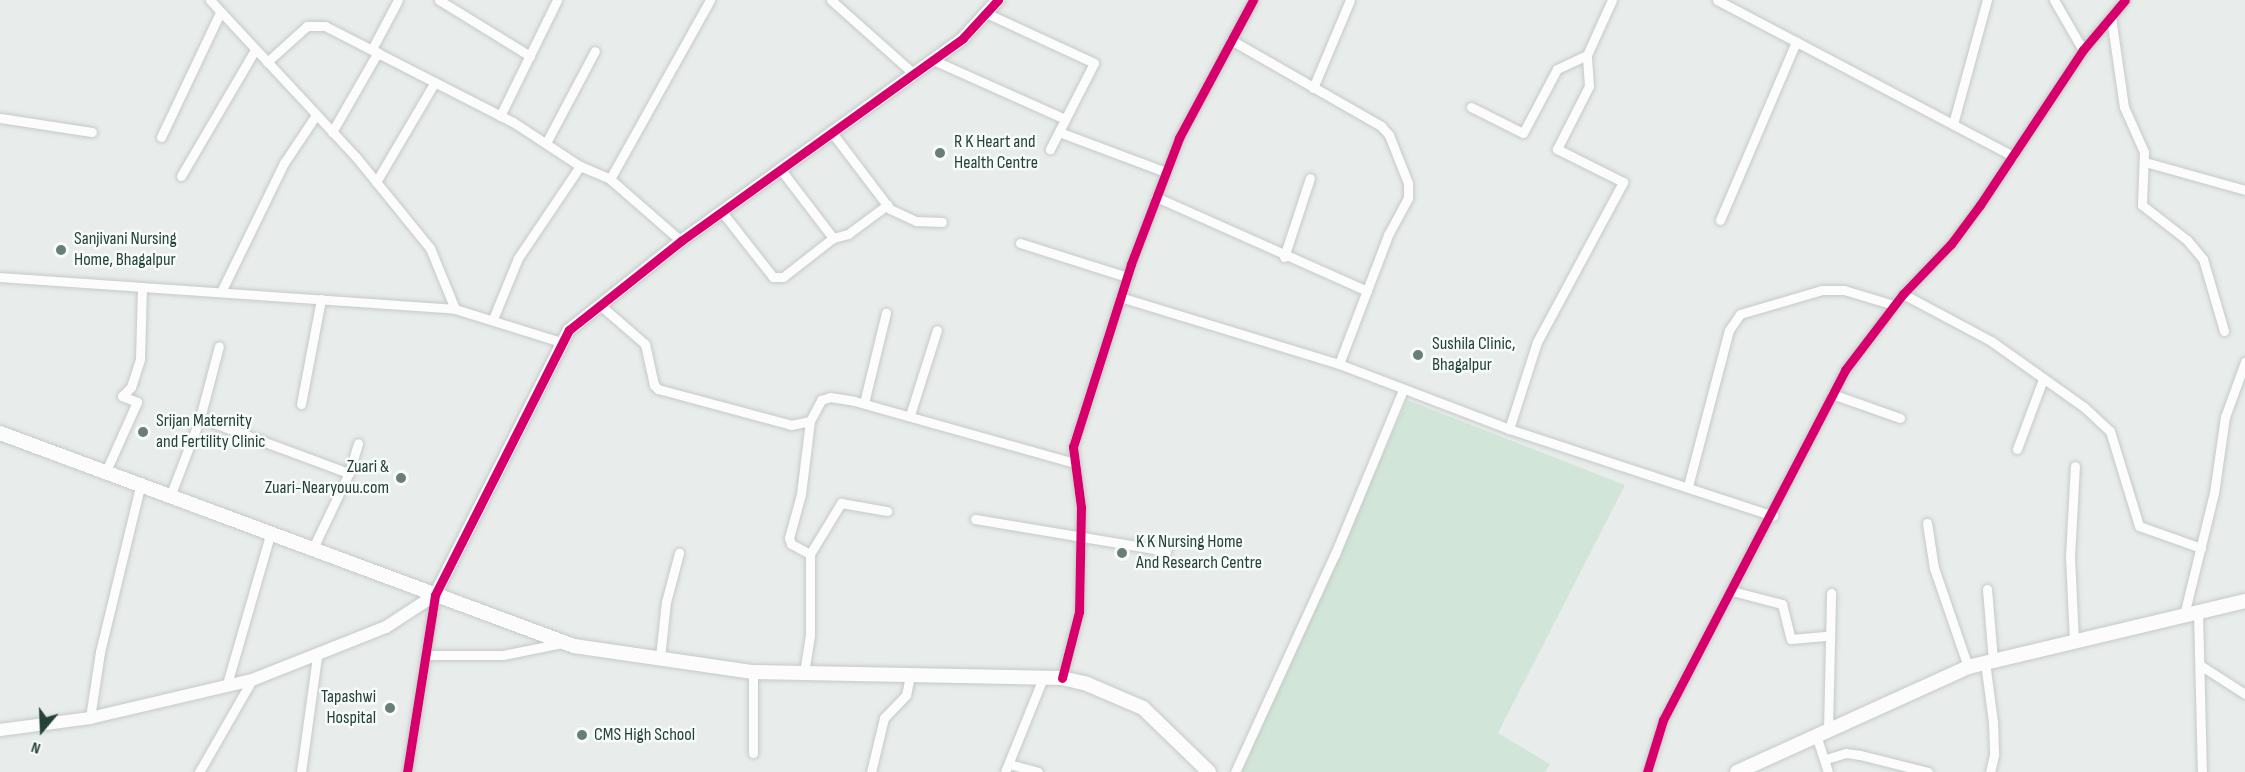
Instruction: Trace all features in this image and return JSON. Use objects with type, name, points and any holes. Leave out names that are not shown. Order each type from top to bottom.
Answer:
[{"type":"main road","points":[[0,434],[141,482],[565,643],[753,672],[1062,678],[1115,693],[1143,708],[1209,772]]},
{"type":"main road","points":[[1737,772],[1968,667],[2245,601]]},
{"type":"street","points":[[332,132],[398,0]]},
{"type":"street","points":[[439,0],[530,56]]},
{"type":"street","points":[[500,116],[557,0]]},
{"type":"street","points":[[610,179],[710,0]]},
{"type":"street","points":[[831,0],[914,74]]},
{"type":"street","points":[[407,772],[435,595],[568,330],[681,241],[833,134],[963,38],[998,0]]},
{"type":"street","points":[[1062,678],[1076,630],[1082,534],[1073,447],[1126,277],[1179,138],[1252,0]]},
{"type":"street","points":[[1313,88],[1350,0]]},
{"type":"street","points":[[1509,429],[1537,342],[1623,182],[1557,149],[1589,86],[1587,55],[1612,0]]},
{"type":"street","points":[[1717,0],[2013,156]]},
{"type":"street","points":[[1953,124],[1987,0]]},
{"type":"street","points":[[2054,0],[2083,50]]},
{"type":"street","points":[[1647,772],[1663,720],[1773,516],[1832,394],[1861,347],[1903,294],[1951,244],[2083,50],[2125,0]]},
{"type":"street","points":[[209,1],[332,132],[430,248],[455,309]]},
{"type":"street","points":[[161,137],[220,13]]},
{"type":"street","points":[[986,13],[1094,63],[1050,149]]},
{"type":"street","points":[[2111,17],[2124,107],[2145,162],[2142,205],[2187,240],[2203,259],[2224,331]]},
{"type":"street","points":[[267,62],[314,24],[375,50],[546,142],[580,166],[610,179],[681,241]]},
{"type":"street","points":[[1231,40],[1382,126],[1389,135],[1410,191],[1366,291],[1339,364]]},
{"type":"street","points":[[1720,220],[1796,42]]},
{"type":"street","points":[[181,176],[255,50]]},
{"type":"street","points":[[546,142],[595,51]]},
{"type":"street","points":[[1471,107],[1523,133],[1557,69],[1587,55]]},
{"type":"street","points":[[933,60],[1065,119]]},
{"type":"street","points":[[376,182],[435,82]]},
{"type":"street","points":[[221,292],[284,163],[316,115]]},
{"type":"street","points":[[0,118],[92,132]]},
{"type":"street","points":[[1059,132],[1166,172]]},
{"type":"street","points":[[833,134],[887,205],[902,217],[928,223],[942,222]]},
{"type":"street","points":[[2145,162],[2245,190]]},
{"type":"street","points":[[493,319],[518,258],[580,166]]},
{"type":"street","points":[[781,170],[833,237]]},
{"type":"street","points":[[1284,256],[1310,178]]},
{"type":"street","points":[[1156,197],[1366,291]]},
{"type":"street","points":[[722,212],[773,277],[783,277],[833,237],[848,234],[887,205]]},
{"type":"street","points":[[1020,243],[1126,277]]},
{"type":"street","points":[[0,277],[455,309],[561,342]]},
{"type":"street","points":[[106,471],[137,402],[122,396],[131,387],[140,359],[142,287]]},
{"type":"street","points":[[1688,486],[1729,330],[1740,314],[1822,290],[1844,290],[1894,305]]},
{"type":"street","points":[[1903,294],[1991,341],[2084,407],[2110,431],[2139,526],[2200,548]]},
{"type":"street","points":[[1120,297],[1339,364],[1509,429],[1688,486],[1773,516]]},
{"type":"street","points":[[301,404],[321,299]]},
{"type":"street","points":[[600,305],[645,344],[650,352],[654,385],[658,389],[791,425],[810,421]]},
{"type":"street","points":[[864,403],[886,313]]},
{"type":"street","points":[[910,415],[937,330]]},
{"type":"street","points":[[171,494],[200,418],[219,346]]},
{"type":"street","points":[[2184,615],[2214,493],[2225,417],[2245,362]]},
{"type":"street","points":[[2017,448],[2043,380]]},
{"type":"street","points":[[1235,772],[1335,554],[1403,390]]},
{"type":"street","points":[[1832,394],[1900,418]]},
{"type":"street","points":[[810,554],[791,544],[789,538],[801,494],[810,421],[821,400],[830,397],[864,403],[1075,463]]},
{"type":"street","points":[[200,418],[349,473]]},
{"type":"street","points":[[313,548],[349,473],[358,443]]},
{"type":"street","points":[[2074,641],[2070,557],[2075,466]]},
{"type":"street","points":[[90,718],[100,652],[141,482]]},
{"type":"street","points":[[804,673],[810,635],[810,554],[841,503],[887,511]]},
{"type":"street","points":[[975,519],[1082,534],[1166,551]]},
{"type":"street","points":[[1927,524],[1934,568],[1968,667]]},
{"type":"street","points":[[227,684],[271,532]]},
{"type":"street","points":[[660,657],[666,602],[680,553]]},
{"type":"street","points":[[1987,589],[1994,755],[1990,772]]},
{"type":"street","points":[[1732,591],[1782,604],[1791,639],[1828,636]]},
{"type":"street","points":[[1828,772],[1822,733],[1831,593]]},
{"type":"street","points":[[0,730],[90,718],[227,684],[252,680],[386,627],[435,595]]},
{"type":"street","points":[[2198,612],[2202,772]]},
{"type":"street","points":[[427,655],[503,655],[565,643]]},
{"type":"street","points":[[301,772],[317,656]]},
{"type":"street","points":[[2200,665],[2245,694]]},
{"type":"street","points":[[753,672],[753,753]]},
{"type":"street","points":[[871,772],[884,718],[906,695],[910,676]]},
{"type":"street","points":[[1038,772],[1007,768],[1042,678]]},
{"type":"street","points":[[198,772],[252,680]]},
{"type":"street","points":[[1826,759],[1846,753],[1928,772]]},
{"type":"green space","points":[[1407,400],[1625,485],[1498,733],[1550,764],[1545,772],[1242,772]]},
{"type":"cycle path","points":[[407,772],[435,595],[569,330],[681,241],[963,38],[998,0]]},
{"type":"cycle path","points":[[1062,678],[1079,612],[1081,507],[1073,447],[1131,264],[1179,138],[1253,0]]},
{"type":"cycle path","points":[[1647,772],[1663,720],[1845,370],[1903,294],[1951,244],[1980,205],[2083,50],[2125,0]]},
{"type":"place","name":"R K Heart and Health Centre","points":[[940,153]]},
{"type":"place","name":"Sanjivani Nursing Home, Bhagalpur","points":[[61,250]]},
{"type":"place","name":"Sushila Clinic, Bhagalpur","points":[[1418,355]]},
{"type":"place","name":"Srijan Maternity and Fertility Clinic","points":[[143,432]]},
{"type":"place","name":"Zuari & Zuari-Nearyouu.com","points":[[401,478]]},
{"type":"place","name":"K K Nursing Home And Research Centre","points":[[1122,553]]},
{"type":"place","name":"Tapashwi Hospital","points":[[390,708]]},
{"type":"place","name":"CMS High School","points":[[582,735]]}]
